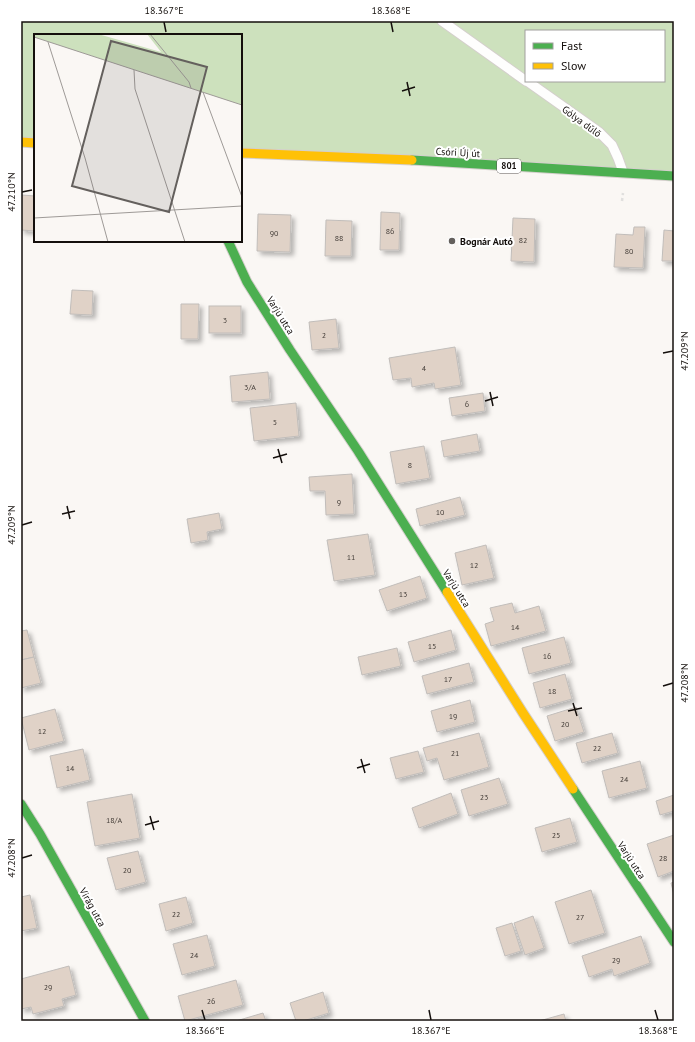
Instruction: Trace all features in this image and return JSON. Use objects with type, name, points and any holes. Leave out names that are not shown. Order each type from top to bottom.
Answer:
[{"type":"street","points":[[21,142],[34,143]]},
{"type":"street","name":"Csóri Új út","points":[[242,153],[395,159],[674,176]]},
{"type":"street","name":"Varjú utca","points":[[228,242],[247,282],[290,350],[358,451],[523,713],[674,942]]},
{"type":"street","name":"Virág utca","points":[[21,804],[40,834],[145,1021]]},
{"type":"lane","name":"Gólya dűlő","points":[[442,21],[525,80]]},
{"type":"lane","name":"Gólya dűlő","points":[[527,82],[599,132],[612,145],[623,172]]},
{"type":"path","points":[[622,201],[623,192]]},
{"type":"green space","points":[[21,21],[674,21],[674,176],[242,153],[242,34],[34,34],[34,143],[21,142]]},
{"type":"building","points":[[22,195],[34,196],[34,231],[21,230]]},
{"type":"building","points":[[381,212],[400,213],[399,250],[380,250]]},
{"type":"building","points":[[258,214],[291,215],[290,252],[257,251]]},
{"type":"building","points":[[513,218],[535,219],[534,262],[511,261]]},
{"type":"building","points":[[326,220],[352,221],[351,256],[325,256]]},
{"type":"building","points":[[634,227],[645,227],[643,268],[614,267],[616,234],[633,235]]},
{"type":"building","points":[[664,230],[674,231],[674,261],[662,261]]},
{"type":"building","points":[[72,290],[93,291],[92,315],[70,314]]},
{"type":"building","points":[[181,304],[199,304],[198,339],[181,339]]},
{"type":"building","points":[[209,306],[241,306],[241,333],[209,333]]},
{"type":"building","points":[[336,319],[339,348],[312,350],[309,322]]},
{"type":"building","points":[[455,347],[461,385],[435,389],[434,383],[412,387],[411,378],[393,380],[389,358]]},
{"type":"building","points":[[268,372],[270,399],[232,402],[230,376]]},
{"type":"building","points":[[483,393],[485,411],[452,416],[449,398]]},
{"type":"building","points":[[296,403],[299,436],[254,441],[250,408]]},
{"type":"building","points":[[477,434],[480,451],[444,457],[441,441]]},
{"type":"building","points":[[424,446],[430,478],[396,484],[390,452]]},
{"type":"building","points":[[352,474],[354,514],[326,515],[325,491],[310,491],[309,477]]},
{"type":"building","points":[[460,497],[465,515],[420,526],[416,509]]},
{"type":"building","points":[[219,513],[222,529],[207,532],[208,540],[191,543],[187,519]]},
{"type":"building","points":[[368,534],[375,575],[334,581],[327,540]]},
{"type":"building","points":[[486,545],[494,578],[462,585],[455,553]]},
{"type":"building","points":[[420,576],[427,598],[387,611],[379,590]]},
{"type":"building","points":[[512,603],[515,613],[539,606],[546,631],[491,646],[485,624],[494,621],[490,608]]},
{"type":"building","points":[[27,630],[34,657],[21,660],[21,631]]},
{"type":"building","points":[[451,630],[456,650],[414,662],[408,642]]},
{"type":"building","points":[[564,637],[571,663],[529,674],[522,648]]},
{"type":"building","points":[[397,648],[401,666],[362,675],[358,657]]},
{"type":"building","points":[[34,657],[41,683],[21,688],[21,660]]},
{"type":"building","points":[[469,663],[474,682],[427,694],[422,676]]},
{"type":"building","points":[[565,674],[572,699],[540,708],[533,683]]},
{"type":"building","points":[[470,700],[475,722],[437,732],[431,711]]},
{"type":"building","points":[[576,707],[584,732],[555,741],[547,716]]},
{"type":"building","points":[[55,709],[64,741],[29,750],[21,718]]},
{"type":"building","points":[[479,733],[489,767],[444,780],[437,758],[427,761],[423,748]]},
{"type":"building","points":[[612,733],[618,753],[582,763],[576,743]]},
{"type":"building","points":[[83,749],[90,780],[57,788],[50,756]]},
{"type":"building","points":[[418,751],[424,772],[396,779],[390,758]]},
{"type":"building","points":[[640,761],[647,788],[609,798],[602,771]]},
{"type":"building","points":[[499,778],[508,804],[469,816],[461,790]]},
{"type":"building","points":[[451,793],[458,814],[419,828],[412,808]]},
{"type":"building","points":[[132,794],[140,838],[95,846],[87,802]]},
{"type":"building","points":[[674,795],[674,811],[660,815],[656,801]]},
{"type":"building","points":[[570,818],[577,842],[542,852],[535,828]]},
{"type":"building","points":[[674,835],[674,871],[658,877],[647,844]]},
{"type":"building","points":[[138,851],[146,882],[116,890],[107,858]]},
{"type":"building","points":[[674,882],[674,895],[671,883]]},
{"type":"building","points":[[591,890],[605,933],[569,944],[555,902]]},
{"type":"building","points":[[30,895],[37,928],[21,931],[21,897]]},
{"type":"building","points":[[186,897],[193,923],[166,931],[159,904]]},
{"type":"building","points":[[533,916],[544,948],[525,955],[514,923]]},
{"type":"building","points":[[512,923],[521,951],[505,956],[496,928]]},
{"type":"building","points":[[207,935],[215,966],[182,975],[173,944]]},
{"type":"building","points":[[641,936],[650,963],[614,976],[612,969],[589,977],[582,956]]},
{"type":"building","points":[[69,966],[76,995],[62,999],[64,1006],[33,1014],[31,1007],[21,1009],[21,979]]},
{"type":"building","points":[[236,980],[243,1005],[185,1021],[178,996]]},
{"type":"building","points":[[323,992],[329,1013],[303,1021],[296,1021],[290,1003]]},
{"type":"building","points":[[263,1013],[266,1021],[236,1021]]},
{"type":"building","points":[[564,1014],[566,1021],[539,1021]]},
{"type":"traffic: fast","points":[[412,160],[674,176]]},
{"type":"traffic: fast","points":[[228,242],[247,282],[290,350],[358,451],[447,592]]},
{"type":"traffic: fast","points":[[573,789],[674,942]]},
{"type":"traffic: fast","points":[[21,804],[40,834],[145,1021]]},
{"type":"traffic: slow","points":[[21,142],[34,143]]},
{"type":"traffic: slow","points":[[242,153],[412,160]]},
{"type":"traffic: slow","points":[[447,592],[573,789]]},
{"type":"place","name":"Bognár Autó","points":[[452,241]]}]
